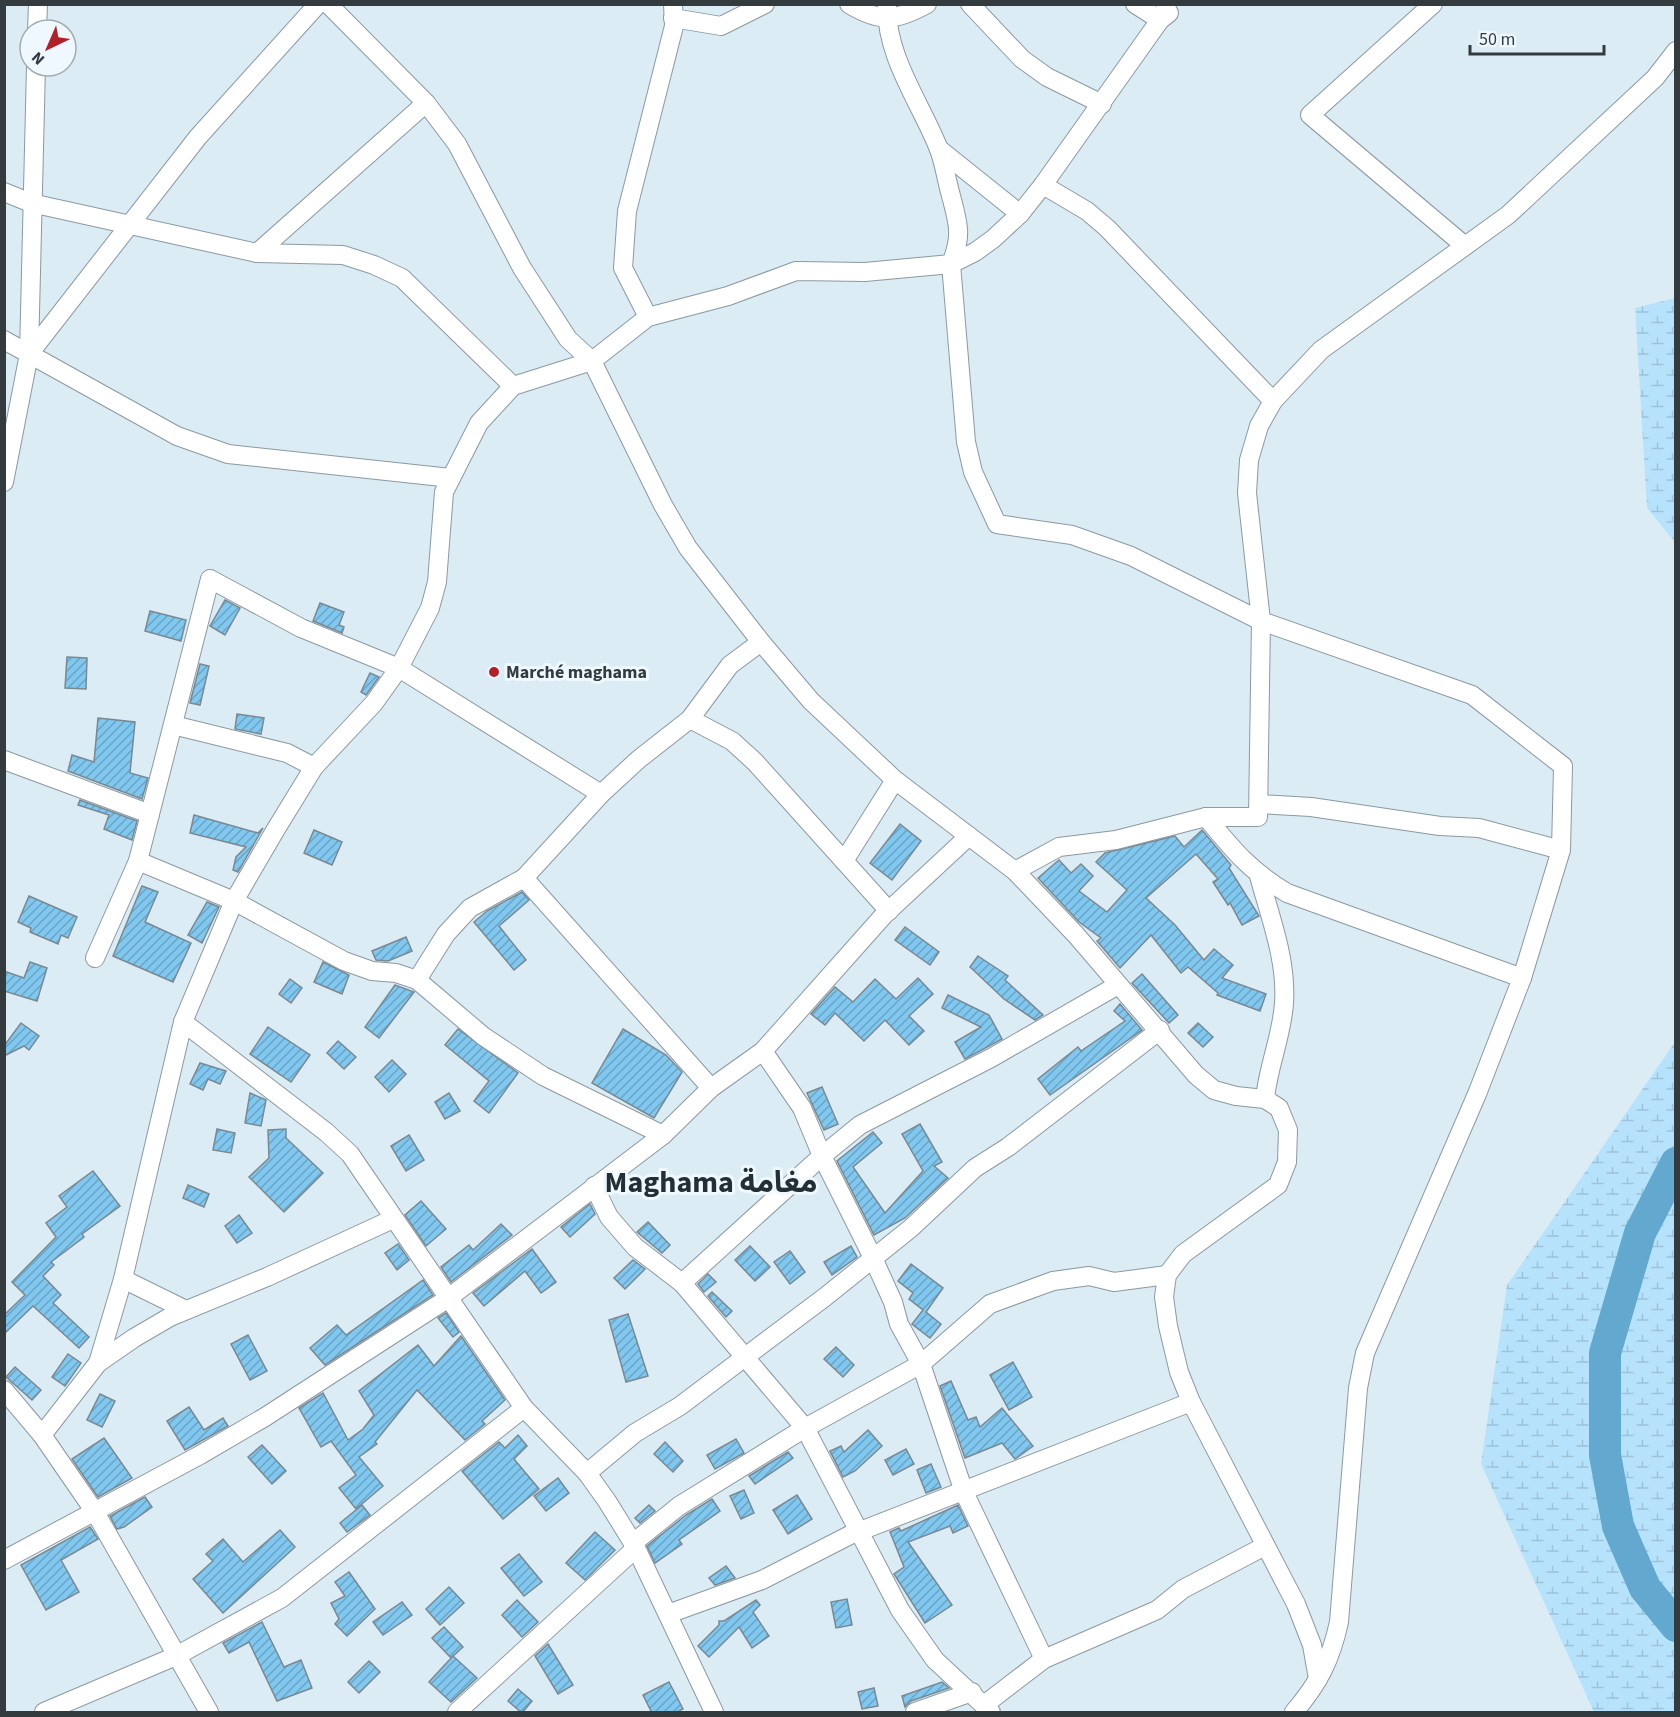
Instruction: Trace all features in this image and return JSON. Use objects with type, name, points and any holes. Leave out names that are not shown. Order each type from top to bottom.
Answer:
[{"type":"street","points":[[29,354],[198,137],[318,4]]},
{"type":"street","points":[[328,4],[426,103],[457,144],[522,268],[556,323],[568,339],[592,361],[663,505],[688,548],[761,642],[811,701],[895,780],[1015,871],[1160,1030],[1196,1075],[1214,1090],[1236,1096],[1265,1099],[1280,1108],[1288,1130],[1287,1162],[1278,1185],[1183,1254],[1167,1275],[1164,1297],[1179,1372],[1191,1402],[1296,1604],[1312,1645],[1318,1679]]},
{"type":"street","points":[[648,317],[623,268],[625,233],[627,211],[673,11],[721,26],[765,4]]},
{"type":"street","points":[[849,4],[878,18],[887,11]]},
{"type":"street","points":[[887,11],[900,18],[927,4]]},
{"type":"street","points":[[970,4],[1022,59],[1047,77],[1102,104]]},
{"type":"street","points":[[1135,4],[1164,12]]},
{"type":"street","points":[[98,1363],[123,1279],[183,1022],[234,901],[315,767],[374,703],[399,668],[430,608],[437,582],[444,492],[479,423],[513,386],[592,361],[648,317],[728,296],[796,271],[865,272],[951,264],[993,240],[1020,214],[1043,184],[1102,104],[1164,12],[1179,4]]},
{"type":"street","points":[[1433,4],[1310,115],[1465,246]]},
{"type":"street","points":[[887,11],[899,63],[939,149],[958,224],[959,243],[951,264],[966,442],[973,472],[997,524],[1072,535],[1131,556],[1261,621],[1472,695],[1563,766],[1561,850],[1521,978],[1477,1094],[1365,1353],[1358,1388],[1339,1622],[1332,1654],[1294,1713]]},
{"type":"street","points":[[1015,871],[1059,847],[1116,840],[1206,817],[1258,818],[1261,621],[1247,493],[1248,471],[1259,426],[1273,401],[1321,350],[1508,215],[1655,78],[1676,51]]},
{"type":"street","points":[[4,482],[29,354],[36,78]]},
{"type":"street","points":[[257,253],[426,103]]},
{"type":"street","points":[[939,149],[1020,214]]},
{"type":"street","points":[[1043,184],[1087,211],[1107,228],[1273,401]]},
{"type":"street","points":[[4,192],[31,203],[129,227],[257,253],[343,255],[374,265],[402,278],[513,386]]},
{"type":"street","points":[[4,340],[177,436],[228,454],[451,478]]},
{"type":"street","points":[[95,958],[138,861],[210,579],[301,628],[399,668],[601,794]]},
{"type":"street","points":[[417,980],[446,934],[470,908],[524,878],[601,794],[639,759],[690,719],[730,665],[761,642]]},
{"type":"street","points":[[690,719],[732,741],[755,762],[889,911]]},
{"type":"street","points":[[173,725],[287,753],[315,767]]},
{"type":"street","points":[[4,760],[150,814]]},
{"type":"street","points":[[844,861],[895,780]]},
{"type":"street","points":[[1259,804],[1311,807],[1440,826],[1479,828],[1561,850]]},
{"type":"street","points":[[1206,817],[1242,861],[1259,876],[1287,893],[1521,978]]},
{"type":"street","points":[[4,1560],[256,1423],[447,1299],[663,1135],[711,1088],[763,1051],[889,911],[969,836]]},
{"type":"street","points":[[138,861],[234,901],[344,961],[372,971],[396,973],[417,980],[483,1036],[543,1076],[663,1135]]},
{"type":"street","points":[[1259,876],[1285,980],[1284,1005],[1267,1077],[1265,1099]]},
{"type":"street","points":[[524,878],[711,1088]]},
{"type":"street","points":[[682,1283],[822,1156],[860,1125],[992,1058],[1118,985]]},
{"type":"street","points":[[183,1022],[326,1132],[350,1154],[447,1299],[524,1408],[587,1473],[634,1545],[714,1713]]},
{"type":"street","points":[[587,1473],[635,1433],[680,1406],[873,1258],[935,1207],[975,1168],[1008,1147],[1160,1030]]},
{"type":"street","points":[[763,1051],[802,1108],[822,1156],[873,1258],[893,1302],[899,1324],[921,1364],[964,1492],[1044,1659]]},
{"type":"street","points":[[594,1186],[609,1217],[635,1247],[682,1283],[805,1428],[858,1532],[918,1638],[935,1660],[982,1703]]},
{"type":"street","points":[[42,1435],[98,1363],[134,1338],[186,1310],[267,1277],[393,1220]]},
{"type":"street","points":[[457,1713],[634,1545],[679,1506],[805,1428],[921,1364],[990,1304],[1012,1294],[1053,1281],[1089,1276],[1114,1282],[1167,1275]]},
{"type":"street","points":[[123,1279],[186,1310]]},
{"type":"street","points":[[4,1390],[42,1435],[95,1512],[209,1713]]},
{"type":"street","points":[[668,1614],[762,1580],[858,1532],[1191,1402]]},
{"type":"street","points":[[44,1713],[176,1656],[282,1598],[524,1408]]},
{"type":"street","points":[[915,1713],[982,1703],[1044,1659],[1157,1610],[1183,1589],[1265,1546]]},
{"type":"green space","points":[[1676,298],[1675,542],[1647,508],[1635,308]]},
{"type":"green space","points":[[1675,1042],[1675,1712],[1594,1712],[1481,1464],[1507,1285]]},
{"type":"building","points":[[225,600],[240,608],[225,635],[210,626]]},
{"type":"building","points":[[320,603],[344,612],[339,625],[344,627],[342,633],[313,621]]},
{"type":"building","points":[[150,611],[186,620],[181,641],[145,631]]},
{"type":"building","points":[[67,657],[87,658],[86,689],[65,688]]},
{"type":"building","points":[[200,664],[209,666],[200,705],[190,703]]},
{"type":"building","points":[[370,673],[379,677],[366,695],[361,692]]},
{"type":"building","points":[[237,714],[264,718],[261,734],[235,729]]},
{"type":"building","points":[[98,718],[135,722],[130,773],[148,778],[142,799],[68,771],[72,755],[94,762]]},
{"type":"building","points":[[80,800],[137,821],[132,840],[104,829],[109,815],[78,805]]},
{"type":"building","points":[[194,815],[258,833],[263,828],[238,872],[233,870],[236,857],[246,847],[190,833]]},
{"type":"building","points":[[900,824],[921,841],[892,880],[870,863]]},
{"type":"building","points":[[314,830],[342,842],[332,865],[304,853]]},
{"type":"building","points":[[1202,830],[1231,865],[1229,868],[1259,916],[1242,925],[1230,903],[1228,905],[1213,882],[1218,879],[1196,854],[1146,898],[1175,925],[1204,960],[1214,949],[1233,965],[1222,978],[1266,994],[1260,1011],[1217,995],[1218,993],[1188,967],[1181,973],[1151,935],[1120,968],[1097,941],[1101,938],[1079,922],[1038,878],[1059,860],[1071,873],[1081,864],[1093,876],[1079,891],[1107,912],[1127,890],[1096,862],[1105,853],[1175,836],[1184,847]]},
{"type":"building","points":[[142,886],[158,892],[145,922],[191,943],[173,982],[113,956]]},
{"type":"building","points":[[522,892],[529,900],[499,926],[526,960],[514,970],[474,922],[487,911]]},
{"type":"building","points":[[29,896],[77,917],[68,938],[61,935],[58,944],[30,932],[31,928],[18,922]]},
{"type":"building","points":[[207,902],[219,907],[202,943],[188,935]]},
{"type":"building","points":[[905,927],[939,952],[930,965],[895,940]]},
{"type":"building","points":[[406,937],[412,951],[388,961],[376,960],[372,951]]},
{"type":"building","points":[[978,956],[1008,976],[1005,980],[1043,1015],[1035,1020],[1004,999],[970,967]]},
{"type":"building","points":[[30,962],[47,968],[37,1001],[4,991],[4,971],[24,978]]},
{"type":"building","points":[[323,962],[349,975],[342,994],[314,982]]},
{"type":"building","points":[[1142,974],[1178,1015],[1169,1023],[1132,983]]},
{"type":"building","points":[[918,978],[933,994],[909,1016],[924,1031],[909,1045],[885,1020],[864,1041],[835,1013],[825,1025],[811,1014],[835,987],[853,1002],[875,979],[896,999]]},
{"type":"building","points":[[290,979],[302,988],[291,1003],[279,994]]},
{"type":"building","points":[[395,985],[414,992],[379,1038],[365,1027]]},
{"type":"building","points":[[948,995],[989,1015],[1002,1039],[965,1059],[955,1042],[981,1027],[942,1008]]},
{"type":"building","points":[[1120,1004],[1142,1030],[1050,1095],[1038,1079],[1078,1047],[1081,1051],[1125,1021],[1114,1011]]},
{"type":"building","points":[[21,1023],[39,1036],[29,1050],[24,1046],[4,1056],[4,1046]]},
{"type":"building","points":[[1198,1023],[1213,1037],[1203,1047],[1188,1033]]},
{"type":"building","points":[[268,1027],[310,1055],[291,1082],[250,1054]]},
{"type":"building","points":[[458,1029],[518,1073],[489,1113],[474,1101],[489,1081],[445,1045]]},
{"type":"building","points":[[623,1029],[666,1055],[682,1072],[654,1118],[592,1083]]},
{"type":"building","points":[[338,1041],[356,1057],[344,1069],[327,1053]]},
{"type":"building","points":[[392,1060],[406,1074],[389,1092],[375,1077]]},
{"type":"building","points":[[200,1063],[226,1071],[220,1084],[208,1079],[203,1090],[190,1084]]},
{"type":"building","points":[[822,1087],[838,1124],[824,1130],[807,1093]]},
{"type":"building","points":[[250,1093],[266,1100],[261,1126],[245,1123]]},
{"type":"building","points":[[449,1093],[460,1111],[445,1119],[435,1102]]},
{"type":"building","points":[[920,1124],[942,1162],[934,1166],[948,1178],[905,1218],[874,1235],[837,1161],[873,1132],[882,1143],[853,1167],[885,1213],[923,1171],[902,1134]]},
{"type":"building","points":[[217,1129],[235,1133],[231,1153],[213,1150]]},
{"type":"building","points":[[286,1129],[286,1138],[323,1173],[284,1212],[249,1177],[269,1158],[268,1130]]},
{"type":"building","points":[[409,1135],[424,1160],[406,1171],[391,1146]]},
{"type":"building","points":[[93,1171],[120,1206],[82,1234],[84,1237],[51,1262],[54,1265],[43,1276],[61,1295],[53,1303],[89,1337],[79,1348],[33,1306],[4,1334],[4,1315],[25,1295],[12,1282],[56,1237],[46,1223],[67,1207],[59,1196]]},
{"type":"building","points":[[188,1185],[209,1194],[204,1207],[183,1198]]},
{"type":"building","points":[[421,1201],[446,1229],[426,1246],[405,1215]]},
{"type":"building","points":[[590,1204],[595,1214],[570,1237],[561,1227]]},
{"type":"building","points":[[239,1215],[252,1233],[237,1243],[225,1226]]},
{"type":"building","points":[[648,1222],[670,1245],[662,1253],[637,1232]]},
{"type":"building","points":[[501,1224],[512,1235],[451,1282],[441,1267],[469,1245],[473,1250]]},
{"type":"building","points":[[398,1244],[409,1260],[397,1270],[385,1253]]},
{"type":"building","points":[[750,1246],[770,1267],[755,1281],[735,1260]]},
{"type":"building","points":[[851,1246],[857,1257],[832,1275],[824,1262]]},
{"type":"building","points":[[532,1249],[556,1282],[541,1293],[525,1271],[484,1306],[473,1293]]},
{"type":"building","points":[[790,1251],[805,1272],[790,1284],[774,1262]]},
{"type":"building","points":[[633,1260],[645,1269],[625,1289],[614,1278]]},
{"type":"building","points":[[911,1264],[943,1288],[926,1312],[941,1324],[930,1338],[912,1324],[923,1310],[909,1299],[913,1293],[898,1281]]},
{"type":"building","points":[[708,1274],[716,1282],[704,1292],[698,1284]]},
{"type":"building","points":[[423,1280],[433,1295],[325,1365],[310,1348],[337,1325],[346,1335]]},
{"type":"building","points":[[712,1292],[732,1311],[726,1317],[708,1296]]},
{"type":"building","points":[[446,1313],[459,1332],[453,1337],[438,1318]]},
{"type":"building","points":[[628,1314],[648,1376],[626,1382],[609,1320]]},
{"type":"building","points":[[248,1335],[267,1371],[250,1380],[231,1344]]},
{"type":"building","points":[[461,1336],[505,1400],[482,1421],[485,1424],[465,1440],[417,1390],[375,1442],[377,1444],[359,1457],[383,1486],[356,1509],[339,1488],[356,1475],[331,1441],[321,1447],[299,1408],[323,1393],[348,1440],[363,1429],[374,1415],[359,1391],[418,1345],[434,1366]]},
{"type":"building","points":[[836,1347],[854,1365],[843,1377],[824,1359]]},
{"type":"building","points":[[68,1354],[81,1363],[65,1386],[52,1377]]},
{"type":"building","points":[[1013,1362],[1032,1397],[1009,1410],[990,1375]]},
{"type":"building","points":[[15,1367],[41,1390],[32,1400],[6,1377]]},
{"type":"building","points":[[951,1381],[968,1420],[976,1417],[980,1427],[1002,1408],[1033,1446],[1015,1459],[1002,1443],[965,1458],[940,1386]]},
{"type":"building","points":[[100,1394],[115,1401],[102,1427],[87,1420]]},
{"type":"building","points":[[189,1407],[204,1430],[223,1418],[228,1426],[185,1450],[167,1421]]},
{"type":"building","points":[[868,1430],[882,1446],[855,1471],[843,1477],[830,1451],[841,1446],[844,1452]]},
{"type":"building","points":[[518,1435],[527,1446],[514,1459],[539,1489],[503,1519],[462,1471],[499,1442],[505,1448]]},
{"type":"building","points":[[104,1438],[132,1478],[98,1497],[72,1459]]},
{"type":"building","points":[[736,1439],[744,1453],[715,1469],[707,1455]]},
{"type":"building","points":[[665,1442],[683,1461],[673,1472],[654,1454]]},
{"type":"building","points":[[262,1445],[286,1471],[272,1484],[248,1457]]},
{"type":"building","points":[[906,1449],[914,1464],[893,1475],[885,1460]]},
{"type":"building","points":[[788,1452],[793,1458],[755,1484],[749,1476]]},
{"type":"building","points":[[931,1464],[941,1487],[926,1493],[917,1470]]},
{"type":"building","points":[[558,1478],[569,1493],[546,1511],[534,1496]]},
{"type":"building","points":[[744,1490],[754,1513],[741,1519],[730,1496]]},
{"type":"building","points":[[797,1495],[812,1519],[788,1534],[773,1510]]},
{"type":"building","points":[[145,1497],[152,1507],[124,1527],[117,1529],[110,1516]]},
{"type":"building","points":[[712,1499],[720,1511],[679,1540],[682,1544],[655,1563],[647,1546],[686,1515]]},
{"type":"building","points":[[362,1505],[370,1515],[347,1532],[340,1523]]},
{"type":"building","points":[[649,1505],[655,1511],[640,1523],[635,1518]]},
{"type":"building","points":[[958,1505],[968,1526],[953,1533],[950,1526],[908,1542],[952,1605],[925,1623],[894,1574],[904,1567],[890,1532],[899,1528],[901,1531]]},
{"type":"building","points":[[90,1527],[98,1539],[61,1560],[79,1592],[46,1610],[21,1565]]},
{"type":"building","points":[[280,1530],[295,1547],[223,1613],[193,1579],[213,1561],[206,1554],[223,1539],[243,1562]]},
{"type":"building","points":[[595,1532],[615,1550],[585,1580],[566,1563]]},
{"type":"building","points":[[519,1554],[542,1582],[524,1596],[501,1568]]},
{"type":"building","points":[[726,1566],[735,1578],[715,1585],[709,1578]]},
{"type":"building","points":[[349,1572],[375,1609],[347,1636],[335,1624],[339,1619],[331,1603],[345,1596],[335,1582]]},
{"type":"building","points":[[449,1587],[464,1603],[440,1625],[426,1609]]},
{"type":"building","points":[[847,1599],[852,1625],[836,1628],[831,1602]]},
{"type":"building","points":[[517,1600],[538,1622],[522,1637],[502,1615]]},
{"type":"building","points":[[756,1600],[760,1605],[753,1612],[769,1636],[752,1648],[739,1627],[709,1657],[698,1646],[719,1625],[719,1621],[724,1621]]},
{"type":"building","points":[[402,1602],[412,1615],[383,1635],[373,1622]]},
{"type":"building","points":[[262,1622],[284,1667],[301,1660],[312,1688],[277,1701],[249,1642],[229,1653],[223,1643]]},
{"type":"building","points":[[444,1627],[463,1647],[451,1658],[432,1638]]},
{"type":"building","points":[[548,1644],[573,1685],[558,1694],[535,1656]]},
{"type":"building","points":[[453,1656],[477,1678],[451,1702],[429,1682]]},
{"type":"building","points":[[369,1661],[380,1672],[359,1693],[348,1682]]},
{"type":"building","points":[[669,1682],[683,1709],[675,1713],[652,1713],[643,1695]]},
{"type":"building","points":[[942,1682],[949,1688],[911,1701],[905,1707],[902,1696]]},
{"type":"building","points":[[874,1688],[878,1706],[862,1709],[858,1692]]},
{"type":"building","points":[[518,1689],[532,1701],[522,1713],[508,1701]]},
{"type":"waterway","points":[[1676,1163],[1640,1233],[1605,1353],[1605,1455],[1618,1526],[1645,1588],[1676,1626]]},
{"type":"place","name":"Marché maghama","points":[[494,672]]},
{"type":"district","name":"Maghama مغامة","points":[[711,1182]]}]
